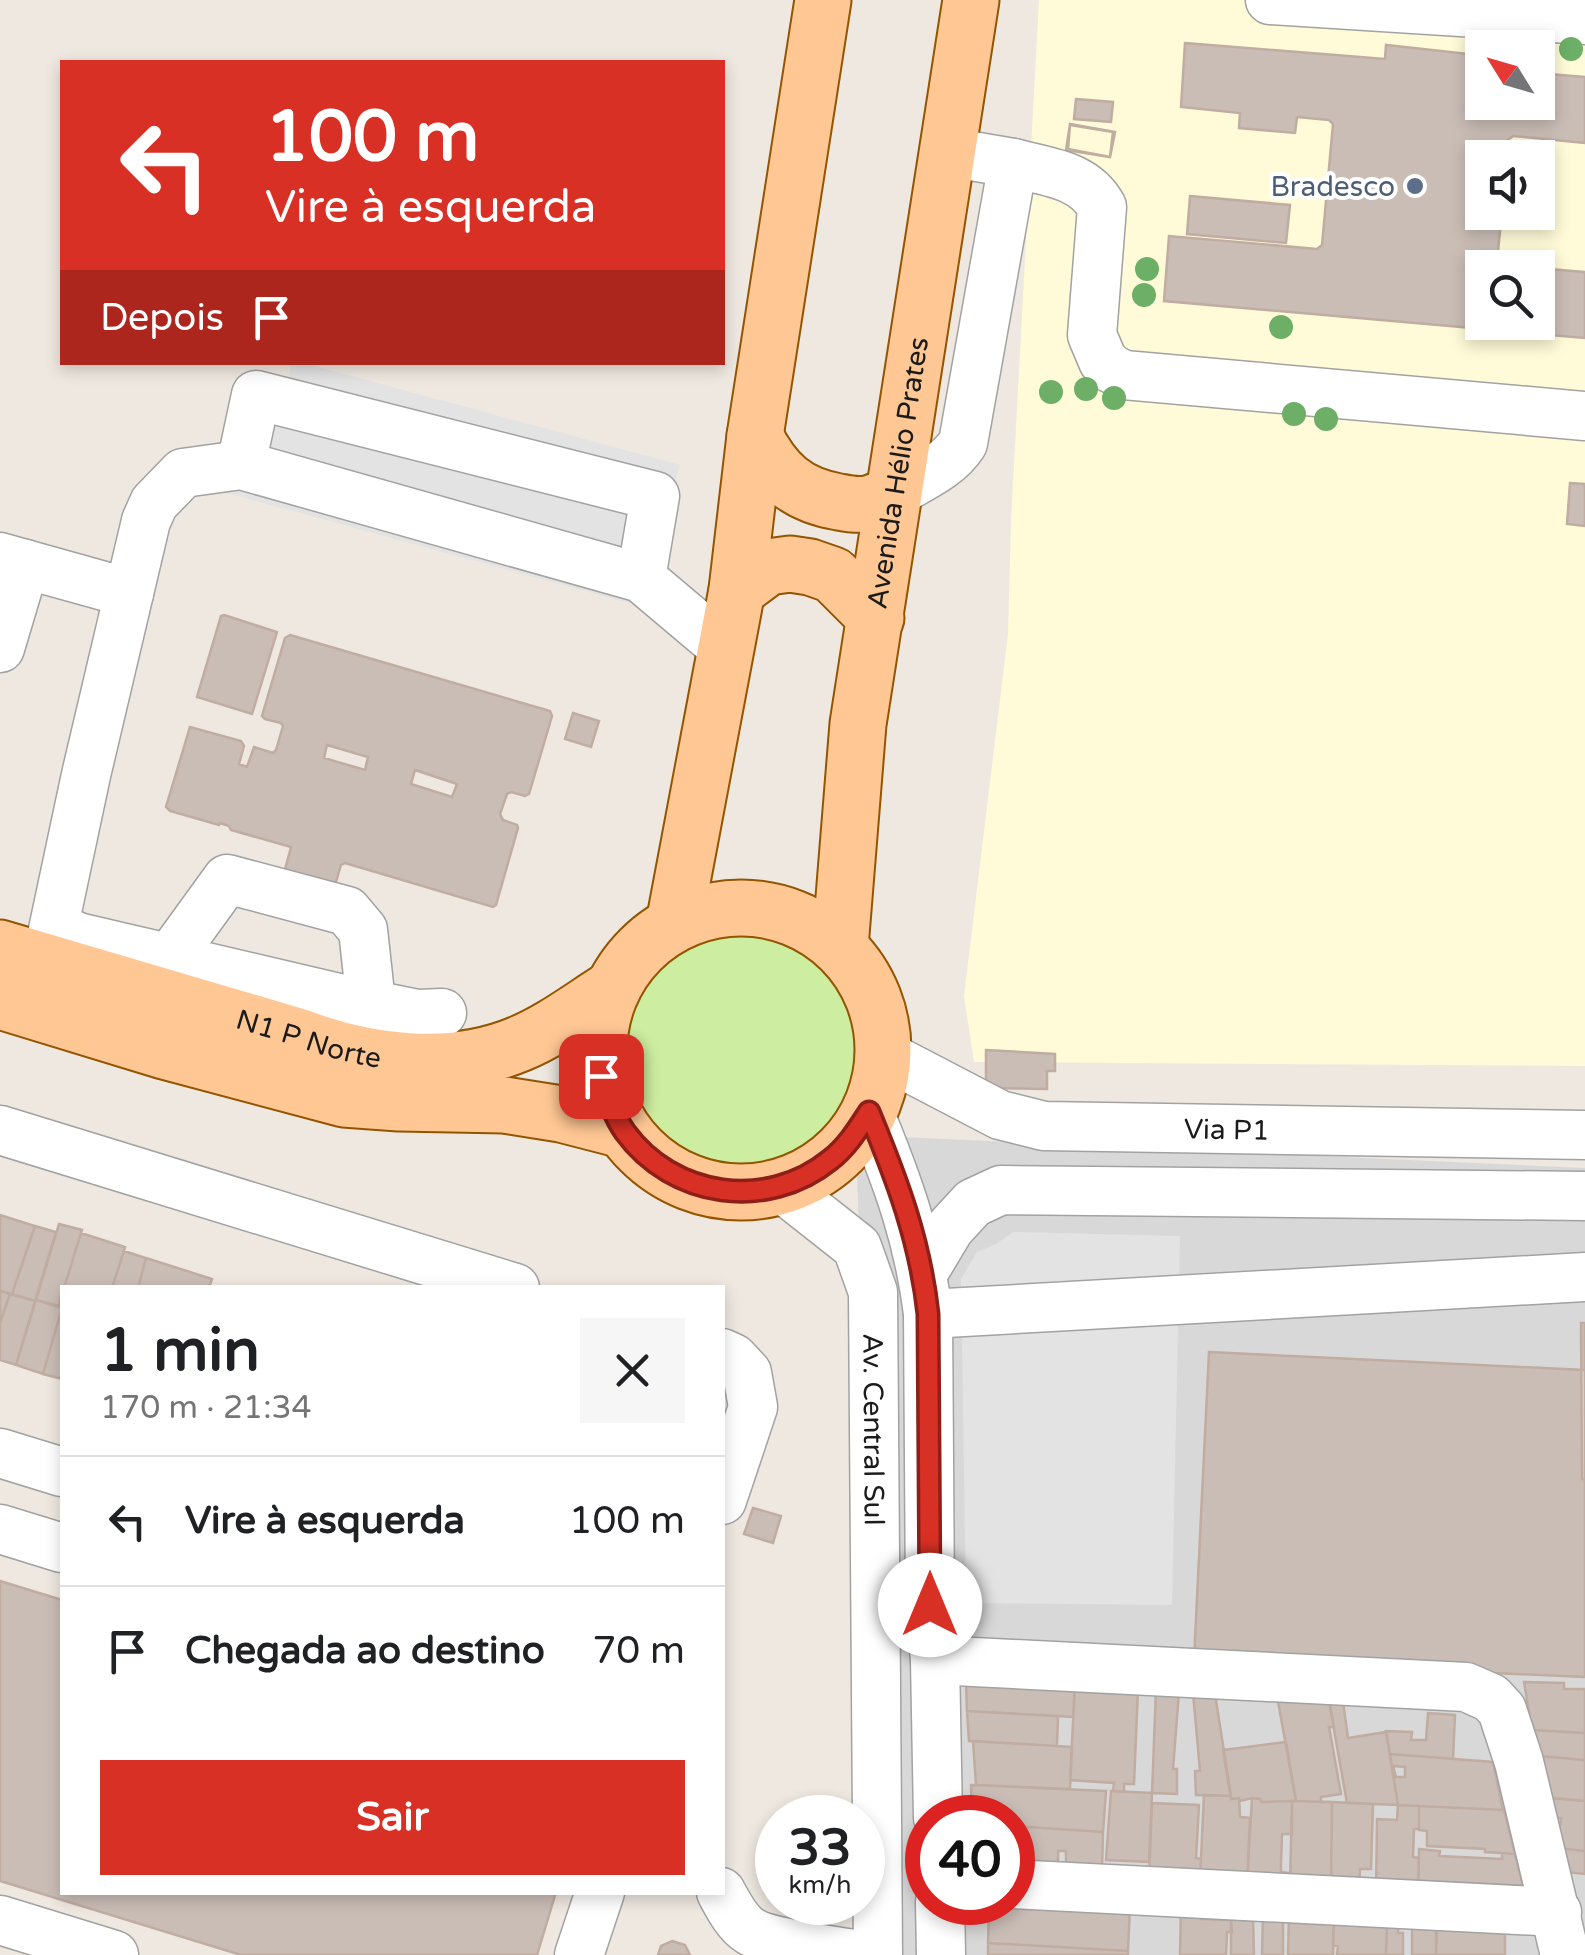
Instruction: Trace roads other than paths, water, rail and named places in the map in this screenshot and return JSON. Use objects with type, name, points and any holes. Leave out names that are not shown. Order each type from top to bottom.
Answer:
[{"type":"main road","points":[[674,924],[736,590],[755,436],[822,0]]},
{"type":"main road","name":"Avenida Hélio Prates","points":[[840,947],[858,724],[972,0]]},
{"type":"main road","points":[[755,436],[767,460],[803,493],[850,504],[869,504],[893,494]]},
{"type":"main road","points":[[736,590],[768,567],[810,567],[833,575],[876,618]]},
{"type":"main road","points":[[731,908],[761,908],[790,915],[817,928],[840,947],[859,970],[882,1024],[879,1083],[869,1112],[853,1137],[808,1175],[751,1192],[692,1184],[666,1171],[642,1152],[623,1130],[609,1104],[601,1076],[599,1045],[603,1016],[613,988],[629,962],[674,924],[702,913],[731,908]]},
{"type":"main road","name":"N1 P Norte","points":[[34,946],[332,1049],[442,1062],[517,1045],[549,1030],[613,988]]},
{"type":"main road","name":"N1 P Norte","points":[[0,1001],[164,1051],[344,1099],[504,1106],[561,1114],[623,1130]]},
{"type":"street","points":[[1270,0],[1430,5],[1585,20]]},
{"type":"street","points":[[948,152],[1073,178],[1094,194],[1102,207],[1092,335],[1103,361],[1124,374],[1585,416]]},
{"type":"street","points":[[893,494],[945,463],[963,443],[1014,164]]},
{"type":"street","points":[[240,464],[256,395],[655,496],[641,578]]},
{"type":"street","points":[[34,946],[70,845],[146,522],[154,503],[182,474],[240,464],[641,578],[724,648]]},
{"type":"street","points":[[0,648],[12,560],[129,593]]},
{"type":"street","points":[[169,959],[227,878],[347,911],[364,930],[371,1003]]},
{"type":"street","points":[[34,946],[78,936],[339,998],[417,1014],[442,1013]]},
{"type":"street","points":[[251,978],[298,1036]]},
{"type":"street","name":"Via P1","points":[[883,1054],[1000,1114],[1044,1126],[1585,1135]]},
{"type":"street","name":"Av. Central Sul","points":[[869,1112],[901,1191],[926,1294],[930,1605],[938,1795]]},
{"type":"street","points":[[0,1130],[505,1285]]},
{"type":"street","points":[[1333,1131],[1350,1144],[1363,1166],[1355,1183],[1336,1193]]},
{"type":"street","points":[[1448,1194],[1435,1176],[1436,1162],[1447,1141],[1457,1133]]},
{"type":"street","name":"Av. Central Sul","points":[[780,1186],[857,1248],[872,1292],[878,1955]]},
{"type":"street","points":[[1585,1196],[1001,1190],[972,1204],[950,1228],[926,1294],[1585,1278]]},
{"type":"street","points":[[725,1354],[747,1373],[753,1407],[725,1491]]},
{"type":"street","points":[[0,1453],[60,1471]]},
{"type":"street","points":[[0,1529],[60,1547]]},
{"type":"street","points":[[935,1660],[1466,1687],[1478,1692],[1502,1710],[1520,1762],[1561,1934],[1035,1886]]},
{"type":"street","points":[[579,1955],[599,1895]]},
{"type":"street","points":[[722,1895],[747,1943],[783,1942],[860,1955]]},
{"type":"street","points":[[0,1920],[114,1955]]},
{"type":"street","points":[[940,1925],[941,1955]]},
{"type":"place","name":"Bradesco","points":[[1415,186]]}]
